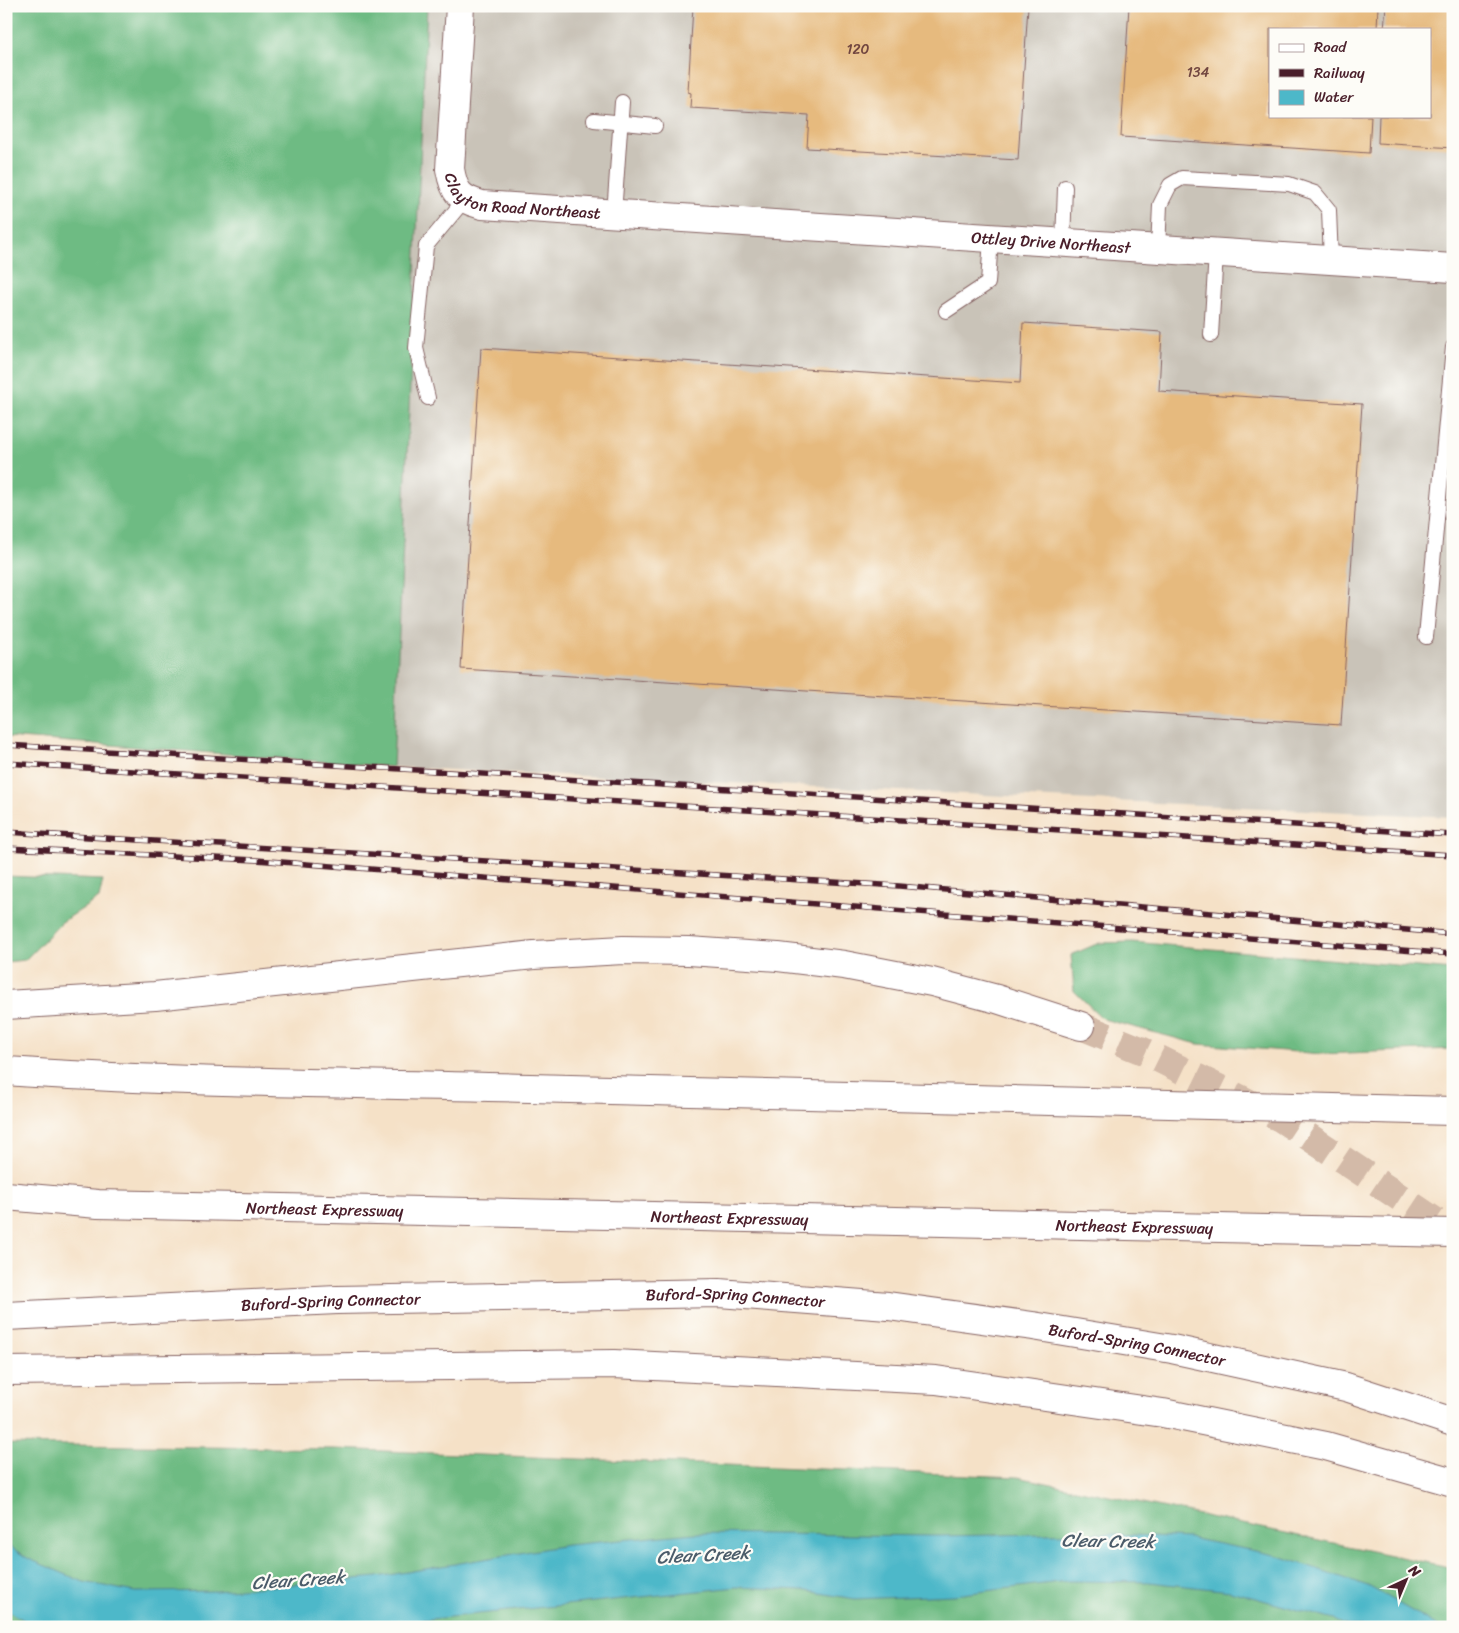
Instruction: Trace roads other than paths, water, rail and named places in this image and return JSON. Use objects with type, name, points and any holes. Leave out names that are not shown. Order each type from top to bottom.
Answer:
[{"type":"main road","name":"Clayton Road Northeast","points":[[460,6],[450,169],[453,186],[459,194],[470,202],[482,205],[650,216]]},
{"type":"main road","name":"Ottley Drive Northeast","points":[[650,216],[1453,268]]},
{"type":"main road","points":[[6,1005],[155,996],[534,955],[623,950],[689,950],[807,960],[932,982],[997,999],[1081,1026]]},
{"type":"main road","points":[[6,1071],[84,1077],[273,1083],[1059,1100],[1453,1111]]},
{"type":"main road","name":"Northeast Expressway","points":[[6,1196],[98,1204],[1453,1234]]},
{"type":"main road","name":"Buford-Spring Connector","points":[[6,1316],[337,1300],[719,1293],[888,1306],[1033,1326],[1163,1348],[1346,1387],[1453,1422]]},
{"type":"main road","points":[[6,1371],[614,1364],[936,1380],[1172,1415],[1326,1446],[1453,1482]]},
{"type":"lane","points":[[614,214],[622,102]]},
{"type":"lane","points":[[594,120],[655,126]]},
{"type":"lane","points":[[1158,249],[1160,205],[1170,185],[1182,178],[1289,184],[1315,193],[1329,210],[1332,261]]},
{"type":"lane","points":[[1063,243],[1065,187]]},
{"type":"lane","points":[[428,398],[416,348],[426,246],[465,199]]},
{"type":"lane","points":[[946,311],[988,283],[991,238]]},
{"type":"lane","points":[[1211,335],[1216,253]]},
{"type":"lane","points":[[1426,637],[1453,347]]},
{"type":"water","name":"Clear Creek","points":[[695,1533],[937,1536],[1098,1533],[1189,1538],[1276,1555],[1368,1586],[1440,1627],[1349,1627],[1334,1620],[1230,1591],[1149,1582],[1068,1581],[954,1595],[855,1599],[801,1590],[737,1587],[355,1627],[45,1627],[31,1624],[6,1610],[6,1544],[29,1559],[84,1582],[135,1592],[216,1591],[377,1577],[567,1545]]},
{"type":"tunnel","points":[[1081,1026],[1143,1051],[1282,1119],[1453,1233]]},
{"type":"railway","points":[[6,745],[1453,835]]},
{"type":"railway","points":[[6,763],[1453,855]]},
{"type":"railway","points":[[6,832],[899,886],[1453,934]]},
{"type":"railway","points":[[6,848],[256,860],[1453,954]]}]
